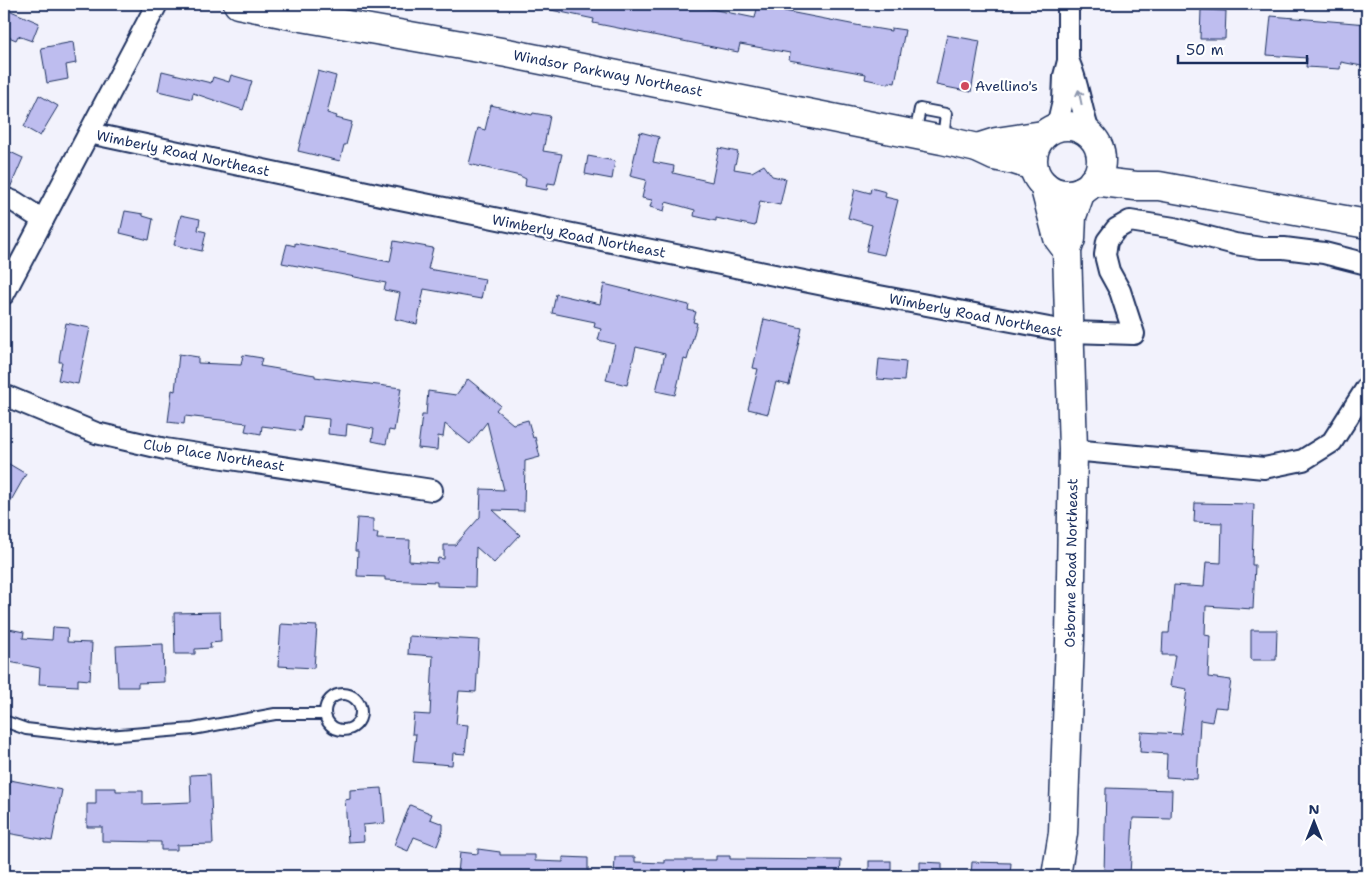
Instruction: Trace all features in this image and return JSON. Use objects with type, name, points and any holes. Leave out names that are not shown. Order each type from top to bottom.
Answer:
[{"type":"street","points":[[4,294],[157,4]]},
{"type":"street","name":"Windsor Parkway Northeast","points":[[238,4],[299,10],[942,140],[977,148],[994,156],[1014,160],[1038,175]]},
{"type":"street","points":[[1050,131],[1063,101],[1064,76],[1068,61],[1068,4]]},
{"type":"street","points":[[1068,61],[1075,76],[1084,120],[1095,144],[1101,165],[1097,176],[1087,186],[1070,194],[1059,194],[1038,175],[1033,150],[1039,140],[1050,131],[1069,126],[1080,128],[1095,144],[1114,165],[1147,177],[1159,186]]},
{"type":"street","name":"Windsor Parkway Northeast","points":[[977,148],[1050,131]]},
{"type":"street","name":"Wimberly Road Northeast","points":[[89,134],[863,293],[1070,332],[1134,334],[1120,291],[1109,271],[1105,255],[1107,241],[1116,229],[1130,221],[1174,228],[1235,244],[1324,253],[1367,264]]},
{"type":"street","name":"Osborne Road Northeast","points":[[1038,175],[1058,238],[1067,250]]},
{"type":"street","points":[[1087,186],[1159,186],[1367,224]]},
{"type":"street","name":"Osborne Road Northeast","points":[[1056,876],[1062,833],[1070,632],[1073,450],[1067,250],[1071,239],[1072,216],[1087,186]]},
{"type":"street","points":[[4,198],[15,202],[43,220]]},
{"type":"street","points":[[1073,450],[1264,468],[1303,460],[1332,442],[1367,387]]},
{"type":"street","name":"Club Place Northeast","points":[[4,395],[96,433],[165,449],[432,490]]},
{"type":"lane","points":[[4,721],[26,729],[96,737],[193,729],[275,714],[325,714]]},
{"type":"building","points":[[551,4],[658,4],[674,7],[674,4],[687,4],[755,18],[758,4],[766,4],[784,7],[784,11],[861,26],[891,31],[891,28],[905,30],[895,83],[889,82],[889,84],[865,79],[866,74],[789,60],[790,53],[740,44],[738,52],[593,23],[594,19],[551,10]]},
{"type":"building","points":[[4,8],[39,23],[32,41],[18,36],[16,40],[4,35]]},
{"type":"building","points":[[1201,10],[1226,11],[1225,39],[1200,39]]},
{"type":"building","points":[[1271,16],[1367,24],[1367,67],[1341,62],[1340,69],[1306,67],[1307,58],[1267,55]]},
{"type":"building","points":[[947,35],[980,41],[971,92],[936,85]]},
{"type":"building","points":[[73,42],[76,63],[66,65],[68,79],[47,83],[41,48]]},
{"type":"building","points":[[162,71],[211,83],[213,77],[229,82],[231,75],[252,81],[243,110],[193,93],[192,99],[158,91]]},
{"type":"building","points":[[318,71],[336,76],[327,113],[337,116],[336,118],[352,122],[340,161],[298,151]]},
{"type":"building","points":[[39,95],[58,106],[40,136],[24,127]]},
{"type":"building","points":[[491,105],[532,115],[533,113],[550,116],[543,151],[562,154],[555,184],[548,183],[547,190],[525,186],[526,179],[520,176],[469,164],[478,128],[485,130]]},
{"type":"building","points":[[640,132],[659,137],[653,162],[674,166],[673,173],[712,182],[719,148],[738,152],[734,169],[752,172],[764,165],[772,176],[786,179],[780,205],[760,201],[755,226],[716,218],[716,221],[694,216],[695,210],[666,202],[664,211],[650,207],[652,200],[642,198],[646,180],[630,176]]},
{"type":"building","points":[[4,149],[23,158],[10,188],[4,186]]},
{"type":"building","points":[[588,156],[615,161],[612,179],[585,174]]},
{"type":"building","points":[[871,188],[886,192],[885,197],[898,200],[884,255],[866,251],[872,225],[848,218],[855,189],[870,193]]},
{"type":"building","points":[[125,211],[143,214],[143,216],[153,219],[149,240],[120,233]]},
{"type":"building","points":[[181,215],[200,219],[198,230],[206,232],[202,251],[174,245]]},
{"type":"building","points":[[394,241],[433,248],[428,269],[485,279],[481,299],[424,289],[417,324],[395,319],[400,293],[384,290],[386,283],[282,263],[287,244],[295,246],[295,243],[390,262]]},
{"type":"building","points":[[604,284],[689,305],[688,310],[696,312],[693,322],[697,323],[687,360],[684,359],[675,395],[656,391],[665,354],[636,347],[627,385],[606,380],[615,344],[598,340],[601,329],[594,327],[595,322],[552,313],[556,294],[600,304]]},
{"type":"building","points":[[764,319],[802,328],[789,385],[776,382],[768,414],[748,409],[758,369],[753,368]]},
{"type":"building","points":[[66,323],[90,328],[78,384],[58,380],[62,362],[59,362],[60,354]]},
{"type":"building","points":[[179,354],[198,357],[198,363],[241,365],[243,355],[262,358],[260,366],[315,375],[315,377],[401,388],[394,431],[389,430],[386,444],[372,441],[374,429],[347,424],[346,436],[328,434],[329,419],[303,416],[301,431],[262,426],[261,434],[245,431],[247,423],[185,416],[184,424],[168,422],[172,390],[175,391]]},
{"type":"building","points":[[879,359],[906,362],[904,381],[877,379]]},
{"type":"building","points":[[468,379],[500,405],[496,410],[513,424],[528,420],[533,438],[535,437],[540,457],[525,461],[524,511],[493,510],[520,535],[494,563],[476,547],[475,587],[437,586],[437,582],[385,580],[385,577],[357,576],[358,551],[355,551],[357,518],[373,519],[373,533],[378,533],[377,539],[410,540],[409,561],[437,563],[438,558],[444,559],[444,545],[455,545],[480,517],[481,489],[504,490],[487,422],[470,444],[445,424],[443,437],[438,436],[437,450],[418,448],[422,415],[426,415],[428,391],[456,395]]},
{"type":"building","points":[[4,461],[26,474],[4,513]]},
{"type":"building","points":[[1195,503],[1254,504],[1252,565],[1255,565],[1253,609],[1206,606],[1205,635],[1210,636],[1208,677],[1231,680],[1227,708],[1215,707],[1212,722],[1200,720],[1197,779],[1166,777],[1167,754],[1140,752],[1141,732],[1181,734],[1187,689],[1170,686],[1175,655],[1162,655],[1163,633],[1169,633],[1171,622],[1174,585],[1204,587],[1206,562],[1221,563],[1222,523],[1194,522]]},
{"type":"building","points":[[220,612],[221,642],[210,643],[211,648],[195,649],[195,654],[175,654],[174,613]]},
{"type":"building","points":[[281,624],[317,626],[314,668],[278,666]]},
{"type":"building","points":[[53,627],[68,628],[67,642],[92,643],[90,680],[78,679],[78,686],[39,684],[40,668],[4,661],[4,628],[24,632],[23,638],[52,640]]},
{"type":"building","points":[[1251,630],[1277,630],[1276,660],[1251,660]]},
{"type":"building","points":[[409,636],[479,640],[476,692],[459,691],[456,724],[468,725],[465,754],[453,753],[452,765],[413,762],[416,734],[412,734],[414,714],[430,715],[433,656],[408,654]]},
{"type":"building","points":[[163,644],[164,682],[138,683],[138,687],[118,687],[116,646]]},
{"type":"building","points":[[210,774],[213,844],[177,845],[177,850],[161,850],[161,842],[102,841],[102,827],[87,827],[87,804],[96,804],[96,788],[116,788],[116,791],[143,791],[143,804],[191,802],[190,775]]},
{"type":"building","points":[[10,780],[62,790],[52,841],[7,833],[10,818],[4,816],[4,794],[8,794]]},
{"type":"building","points":[[382,788],[385,823],[363,825],[364,841],[348,842],[345,800],[350,799],[350,790]]},
{"type":"building","points":[[1106,788],[1172,790],[1171,819],[1133,818],[1130,876],[1104,874]]},
{"type":"building","points":[[410,805],[432,814],[430,819],[443,824],[443,830],[437,846],[414,837],[408,851],[394,845]]},
{"type":"building","points":[[478,849],[500,852],[500,855],[535,855],[535,861],[563,862],[563,857],[588,858],[588,876],[476,876],[458,874],[460,852],[478,854]]},
{"type":"building","points":[[716,856],[730,856],[730,859],[841,860],[840,876],[614,876],[615,857],[635,857],[635,862],[665,863],[665,860],[716,860]]},
{"type":"building","points":[[869,861],[891,861],[891,876],[869,876]]},
{"type":"building","points":[[920,862],[942,863],[942,876],[920,876]]},
{"type":"building","points":[[972,862],[1011,863],[1010,876],[971,876]]},
{"type":"place","name":"Avellino's","points":[[965,86]]}]
